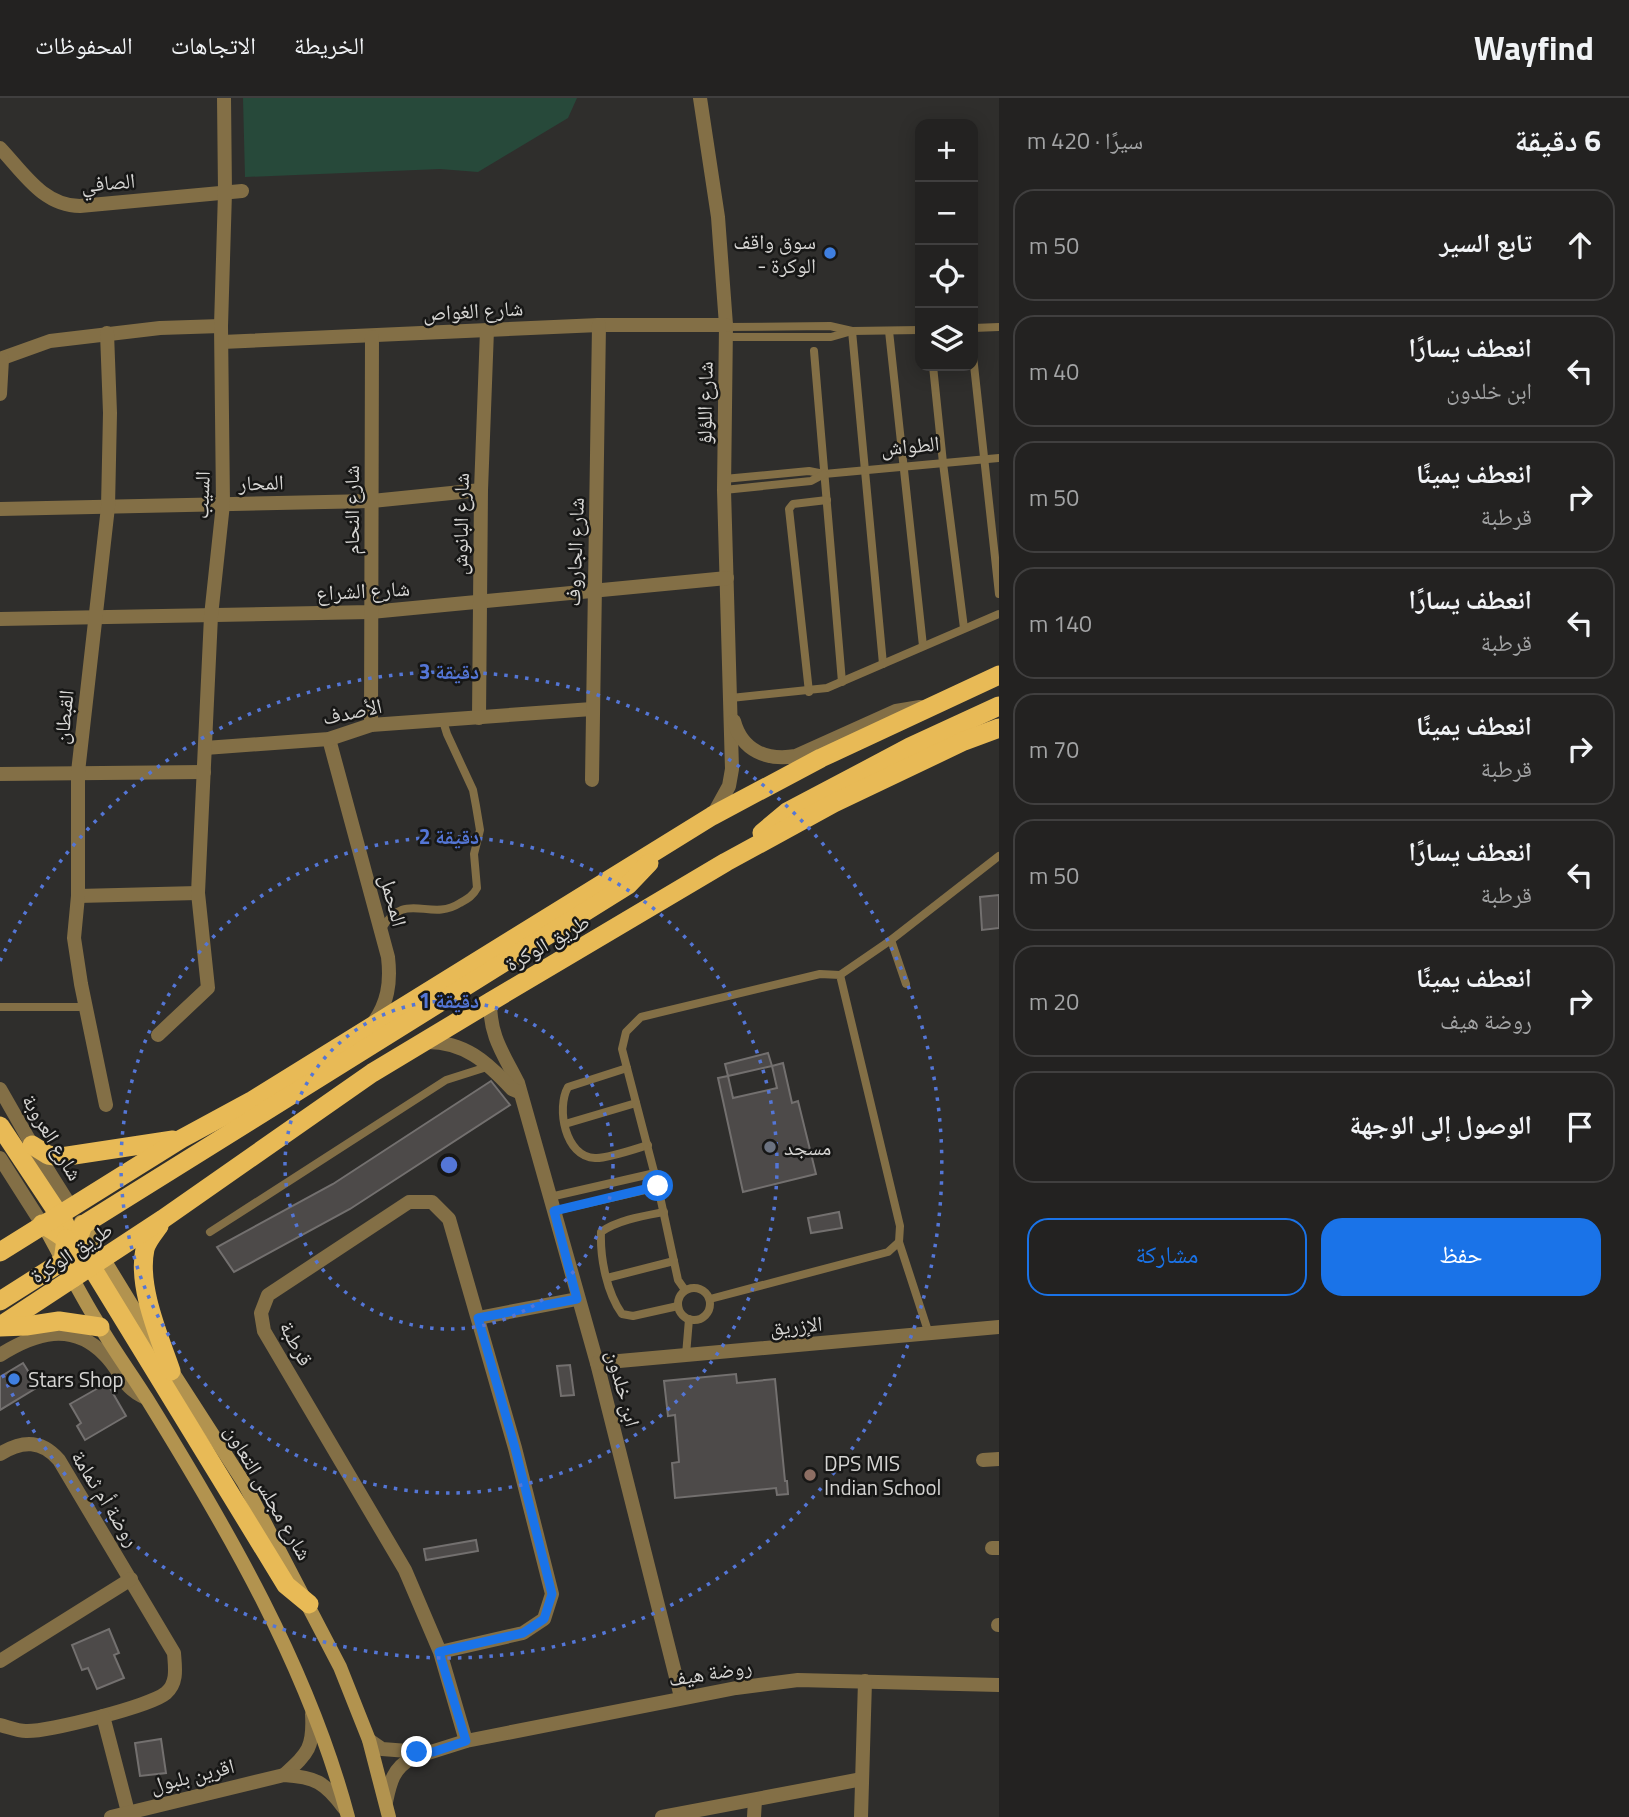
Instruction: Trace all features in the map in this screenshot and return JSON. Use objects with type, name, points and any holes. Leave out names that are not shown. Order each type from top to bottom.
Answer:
[{"type":"highway","name":"طريق الوكرة","points":[[0,1327],[68,1236],[181,1139],[253,1100],[712,816],[821,758],[992,678]]},
{"type":"highway","points":[[726,862],[787,812],[910,747],[999,706]]},
{"type":"highway","name":"طريق الوكرة","points":[[68,1236],[97,1262],[372,1073],[726,862],[888,776],[999,728]]},
{"type":"highway","points":[[0,1301],[68,1236],[628,885],[671,841]]},
{"type":"highway","points":[[0,1126],[68,1236],[97,1262],[286,1585],[309,1604]]},
{"type":"highway","points":[[32,1145],[48,1155],[61,1157],[181,1139]]},
{"type":"highway","points":[[163,1219],[145,1246],[143,1268],[154,1320],[171,1371]]},
{"type":"highway","name":"طريق الوكرة","points":[[0,1252],[68,1236]]},
{"type":"highway","points":[[0,1327],[59,1321],[100,1327]]},
{"type":"main road","points":[[68,1236],[100,1327],[217,1516],[260,1596],[312,1705],[348,1815]]},
{"type":"main road","name":"شارع مجلس التعاون","points":[[97,1262],[244,1483],[309,1604],[340,1667],[369,1740],[389,1817]]},
{"type":"street","name":"السيب","points":[[158,1035],[208,988],[198,893],[211,616],[223,505],[221,326],[225,192],[224,98]]},
{"type":"street","name":"شارع اللؤلؤ","points":[[700,98],[718,216],[726,330],[724,485],[732,769],[729,786],[712,816]]},
{"type":"street","name":"الصافي","points":[[0,148],[41,192],[63,205],[80,206],[242,191]]},
{"type":"street","name":"شارع الغواص","points":[[222,342],[599,325],[726,330]]},
{"type":"street","name":"شارع الجاروف","points":[[592,780],[599,325]]},
{"type":"street","points":[[0,394],[1,359],[50,341],[107,333],[221,326]]},
{"type":"street","name":"شارع البانوش","points":[[479,719],[481,490],[487,330]]},
{"type":"street","name":"القبطان","points":[[106,1105],[85,1007],[74,938],[78,896],[78,772],[108,507],[110,413],[107,333]]},
{"type":"street","name":"شارع النحام","points":[[371,725],[372,337]]},
{"type":"street","name":"المحار","points":[[0,509],[372,500],[481,490]]},
{"type":"street","name":"شارع الشراع","points":[[0,619],[371,612],[727,578]]},
{"type":"street","points":[[992,678],[999,665]]},
{"type":"street","name":"شارع اللؤلؤ","points":[[732,704],[739,736],[745,744],[762,755],[781,758],[796,756],[896,711],[932,705]]},
{"type":"street","name":"الأصدف","points":[[205,748],[328,739],[371,725],[592,709]]},
{"type":"street","name":"المحمل","points":[[328,739],[388,957],[388,995],[381,1013],[369,1028]]},
{"type":"street","points":[[0,774],[204,772]]},
{"type":"street","points":[[78,896],[198,893]]},
{"type":"street","name":"ابن خلدون","points":[[490,1002],[496,1042],[518,1083],[597,1363],[681,1697]]},
{"type":"street","points":[[423,1042],[438,1042],[466,1049],[519,1092]]},
{"type":"street","name":"شارع العروبة","points":[[0,1089],[32,1145],[68,1236]]},
{"type":"street","points":[[0,1158],[68,1236]]},
{"type":"street","name":"قرطبة","points":[[439,1652],[523,1633],[544,1619],[552,1594],[515,1448],[449,1219],[432,1202],[409,1202],[268,1295],[261,1313],[264,1331],[405,1570],[439,1652],[466,1741]]},
{"type":"street","points":[[478,1318],[577,1299]]},
{"type":"street","name":"الإزريق","points":[[597,1363],[999,1326]]},
{"type":"street","points":[[0,1355],[21,1342],[45,1334],[68,1334],[88,1341],[106,1356],[132,1392],[146,1398]]},
{"type":"street","name":"روضة أم ثمامة","points":[[0,1454],[26,1443],[39,1444],[59,1460],[174,1653],[176,1676],[167,1693],[103,1716],[26,1731],[0,1725]]},
{"type":"street","points":[[983,1460],[999,1458]]},
{"type":"street","name":"روضة أم ثمامة","points":[[0,1661],[131,1579]]},
{"type":"street","name":"روضة هيف","points":[[386,1802],[390,1779],[396,1771],[405,1762],[433,1752],[466,1741],[681,1697],[798,1680],[999,1685]]},
{"type":"street","points":[[862,1817],[865,1681]]},
{"type":"street","points":[[284,1775],[311,1745],[312,1705]]},
{"type":"street","points":[[103,1716],[128,1812]]},
{"type":"street","name":"روضة هيف","points":[[369,1740],[382,1749],[433,1752]]},
{"type":"street","name":"اقرين بلبول","points":[[111,1817],[284,1775],[304,1776],[321,1783],[331,1791],[348,1815]]},
{"type":"street","points":[[662,1817],[862,1779]]},
{"type":"street","points":[[754,1817],[755,1800]]},
{"type":"lane","points":[[726,330],[830,326],[852,331],[915,330]]},
{"type":"lane","points":[[978,328],[999,327]]},
{"type":"lane","points":[[852,331],[883,664]]},
{"type":"lane","points":[[889,331],[923,646]]},
{"type":"lane","points":[[814,351],[842,682]]},
{"type":"lane","points":[[934,371],[964,628]]},
{"type":"lane","points":[[974,371],[999,594]]},
{"type":"lane","name":"الطواش","points":[[724,485],[804,471],[824,474],[999,458]]},
{"type":"lane","points":[[809,691],[789,509],[793,504],[827,500]]},
{"type":"lane","points":[[732,704],[809,691],[842,682],[999,614]]},
{"type":"lane","points":[[381,930],[386,920],[398,910],[416,907],[450,909],[468,899],[477,888],[474,854],[480,830],[475,799],[443,721]]},
{"type":"lane","points":[[685,1290],[678,1280],[655,1172],[622,1049],[626,1032],[642,1017],[821,974],[840,975],[891,940],[999,856]]},
{"type":"lane","points":[[891,940],[906,984]]},
{"type":"lane","points":[[840,975],[900,1226],[899,1241],[929,1334]]},
{"type":"lane","points":[[0,1007],[85,1007]]},
{"type":"lane","points":[[209,1232],[446,1080],[490,1066]]},
{"type":"lane","points":[[627,1068],[568,1087],[564,1095],[565,1124],[577,1151],[586,1156],[602,1157],[648,1145]]},
{"type":"lane","points":[[565,1124],[636,1102]]},
{"type":"lane","points":[[552,1204],[655,1172]]},
{"type":"lane","points":[[552,1204],[658,1186]]},
{"type":"lane","points":[[664,1212],[636,1217],[609,1226],[601,1233],[607,1278],[616,1306],[622,1314],[633,1317],[678,1306]]},
{"type":"lane","points":[[710,1299],[888,1252],[899,1241]]},
{"type":"lane","points":[[607,1278],[674,1261]]},
{"type":"lane","points":[[695,1287],[704,1291],[710,1299],[710,1308],[705,1316],[697,1319],[689,1319],[682,1314],[678,1306],[685,1290],[695,1287]]},
{"type":"lane","points":[[686,1356],[689,1319]]},
{"type":"green space","points":[[243,98],[577,98],[568,118],[478,172],[440,169],[245,177]]},
{"type":"building","points":[[999,895],[999,928],[982,930],[980,897]]},
{"type":"building","points":[[768,1053],[772,1066],[728,1076],[725,1064]]},
{"type":"building","name":"مسجد","points":[[783,1063],[792,1103],[798,1101],[816,1174],[743,1192],[718,1078],[728,1076],[733,1098],[777,1088],[772,1066]]},
{"type":"building","points":[[491,1081],[510,1105],[350,1209],[234,1272],[217,1247],[333,1184]]},
{"type":"building","points":[[839,1212],[842,1228],[811,1233],[808,1218]]},
{"type":"building","points":[[23,1363],[38,1387],[0,1410],[0,1377]]},
{"type":"building","points":[[570,1365],[574,1395],[561,1396],[557,1366]]},
{"type":"building","points":[[736,1374],[737,1383],[775,1379],[788,1494],[777,1495],[776,1488],[675,1498],[672,1463],[679,1462],[675,1415],[668,1416],[664,1381]]},
{"type":"building","points":[[107,1383],[126,1416],[85,1440],[77,1426],[81,1423],[70,1404]]},
{"type":"building","points":[[476,1540],[478,1551],[426,1560],[424,1549]]},
{"type":"building","points":[[109,1629],[119,1653],[114,1655],[124,1678],[97,1689],[88,1668],[82,1670],[72,1645]]},
{"type":"building","points":[[161,1739],[166,1773],[140,1776],[135,1743]]},
{"type":"place","name":"سوق واقف - الوكرة","points":[[830,253]]},
{"type":"place","name":"مسجد","points":[[770,1147]]},
{"type":"place","name":"Stars Shop","points":[[14,1379]]},
{"type":"place","name":"DPS MIS Indian School","points":[[810,1475]]},
{"type":"route","points":[[417,1752],[433,1752],[466,1741],[439,1652],[523,1633],[544,1619],[552,1594],[478,1318],[577,1299],[554,1211],[658,1186]]}]
